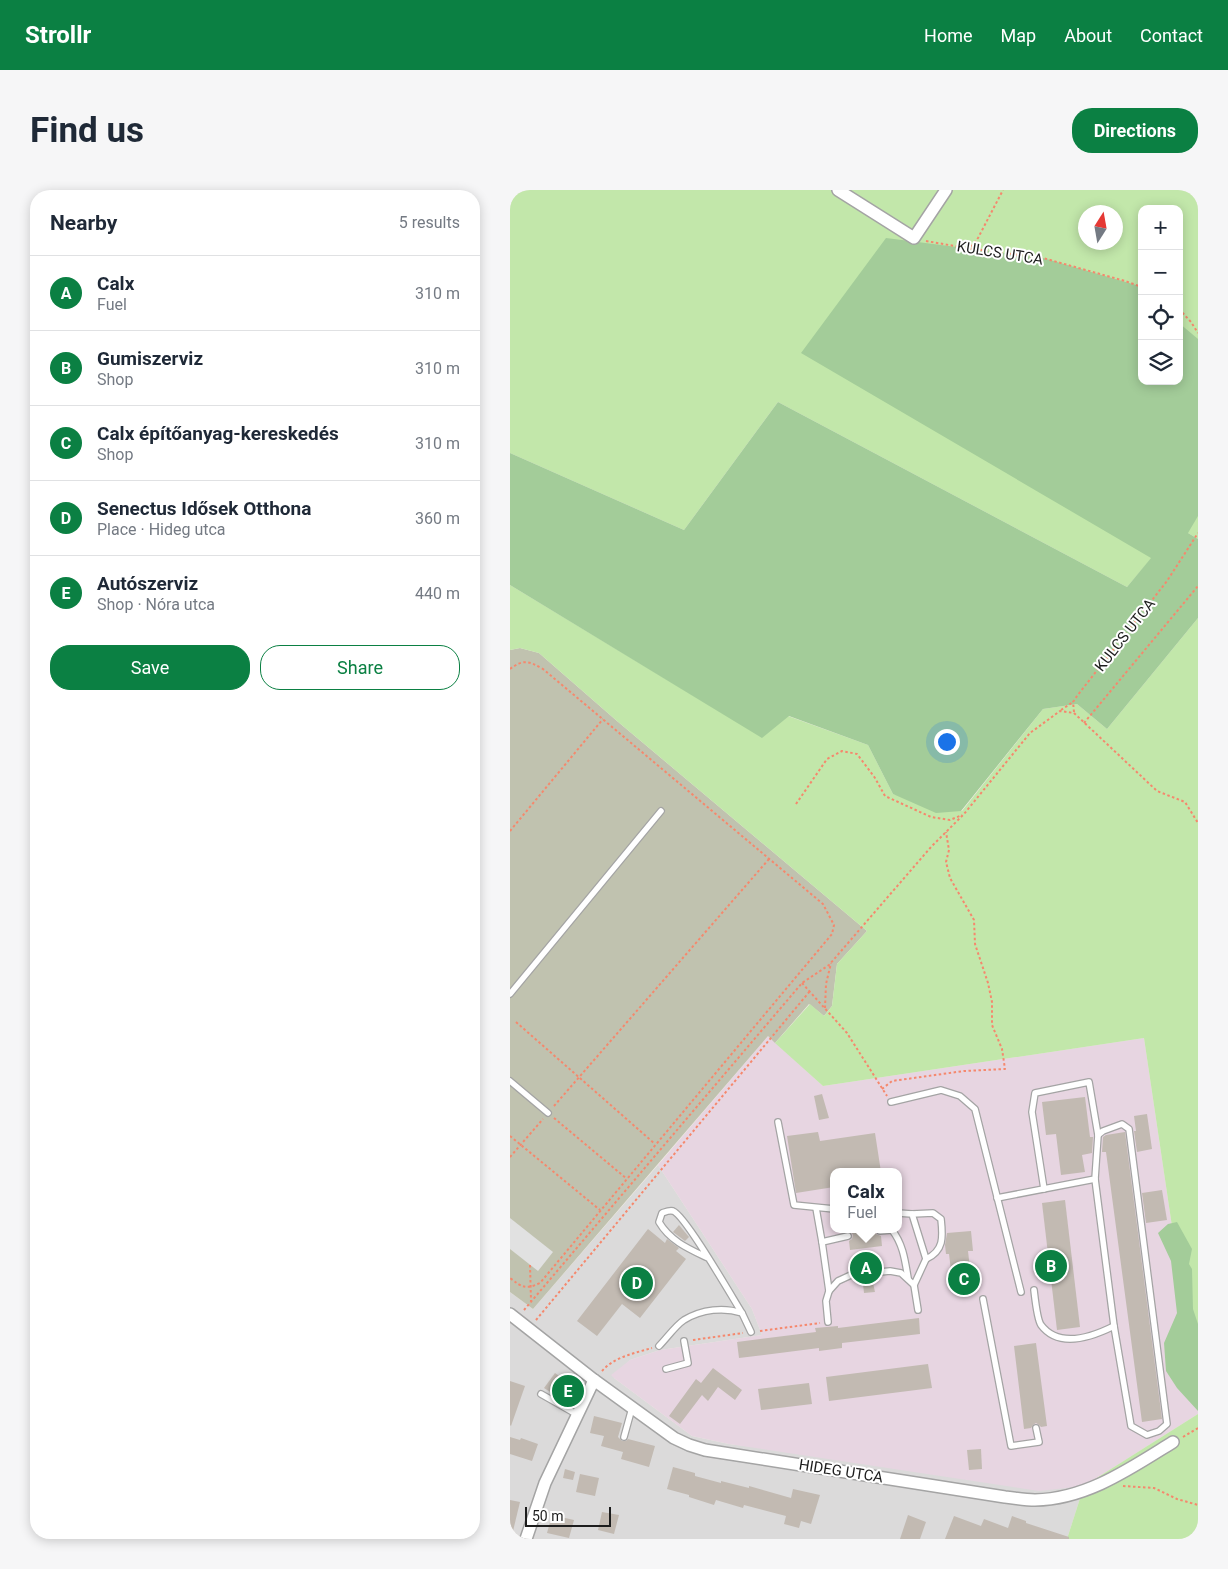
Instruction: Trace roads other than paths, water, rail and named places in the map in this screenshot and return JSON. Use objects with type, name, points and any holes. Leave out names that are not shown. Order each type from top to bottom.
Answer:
[{"type":"street","points":[[838,190],[914,238],[946,190]]},
{"type":"street","name":"HIDEG UTCA","points":[[514,1317],[594,1380],[674,1438],[704,1450],[995,1496],[1035,1500],[1061,1497],[1080,1492],[1112,1479],[1173,1442]]},
{"type":"street","points":[[526,1539],[545,1483],[594,1380]]},
{"type":"lane","points":[[510,994],[661,810]]},
{"type":"lane","points":[[510,1081],[548,1113]]},
{"type":"lane","points":[[1044,1189],[1032,1112],[1035,1093],[1089,1082],[1098,1136],[1095,1179],[1114,1326],[1131,1426],[1146,1435],[1159,1431],[1167,1424],[1129,1128],[1122,1124],[1103,1131],[1098,1136]]},
{"type":"lane","points":[[891,1102],[941,1090],[960,1096],[975,1109],[1021,1292]]},
{"type":"lane","points":[[778,1122],[794,1204],[830,1209]]},
{"type":"lane","points":[[997,1198],[1095,1179]]},
{"type":"lane","points":[[816,1208],[830,1291]]},
{"type":"lane","points":[[708,1258],[689,1250],[667,1234],[659,1222],[662,1214],[668,1211],[675,1212],[698,1240],[742,1313],[751,1332]]},
{"type":"lane","points":[[902,1213],[933,1213],[941,1219],[942,1232],[939,1248],[934,1255],[926,1259],[914,1284],[918,1310]]},
{"type":"lane","points":[[912,1214],[926,1259]]},
{"type":"lane","points":[[895,1233],[902,1247],[908,1278]]},
{"type":"lane","points":[[822,1242],[848,1236]]},
{"type":"lane","points":[[828,1322],[826,1301],[830,1291],[838,1281],[851,1275],[890,1271],[901,1273],[914,1284]]},
{"type":"lane","points":[[1034,1290],[1040,1324],[1053,1335],[1068,1340],[1095,1335],[1114,1326]]},
{"type":"lane","points":[[983,1299],[1011,1446],[1039,1442],[1036,1428]]},
{"type":"lane","points":[[660,1346],[684,1320],[701,1313],[720,1309],[732,1309],[742,1313]]},
{"type":"lane","points":[[666,1369],[688,1362],[684,1341]]},
{"type":"lane","points":[[541,1394],[578,1415]]},
{"type":"lane","points":[[624,1437],[632,1408]]},
{"type":"place","name":"Gumiszerviz","points":[[1051,1266]]},
{"type":"place","name":"Calx","points":[[866,1268]]},
{"type":"place","name":"Calx építőanyag-kereskedés","points":[[964,1279]]},
{"type":"place","name":"Senectus Idősek Otthona","points":[[637,1283]]},
{"type":"place","name":"Autószerviz","points":[[568,1391]]}]
